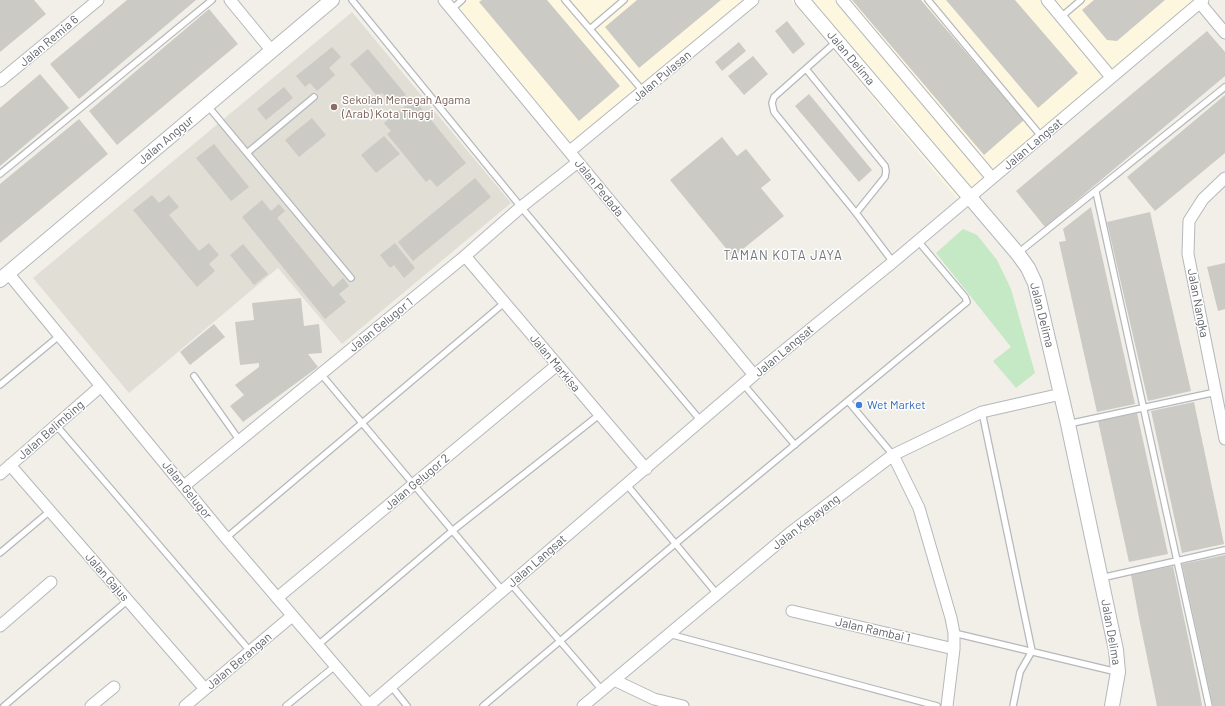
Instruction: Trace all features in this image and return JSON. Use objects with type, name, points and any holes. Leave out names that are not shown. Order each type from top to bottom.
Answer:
[{"type":"street","name":"Jalan Remia 6","points":[[0,81],[98,0]]},
{"type":"street","points":[[230,0],[271,50]]},
{"type":"street","name":"Jalan Anggur","points":[[4,276],[332,0]]},
{"type":"street","name":"Jalan Pedada","points":[[444,0],[754,375]]},
{"type":"street","name":"Jalan Pulasan","points":[[570,151],[753,0]]},
{"type":"street","name":"Jalan Delima","points":[[802,0],[1018,254],[1028,268],[1035,284],[1068,424],[1116,650],[1118,672],[1112,706]]},
{"type":"street","points":[[842,0],[992,178]]},
{"type":"street","points":[[1047,0],[1111,77]]},
{"type":"street","points":[[1201,1],[1225,33]]},
{"type":"street","name":"Jalan Langsat","points":[[369,705],[754,375],[893,262],[1201,1]]},
{"type":"street","name":"Jalan Gelugor 1","points":[[184,486],[465,256],[521,207],[578,162]]},
{"type":"street","name":"Jalan Nangka","points":[[1225,178],[1203,199],[1189,221],[1188,254],[1225,439]]},
{"type":"street","name":"Jalan Markisa","points":[[465,256],[646,469]]},
{"type":"street","name":"Jalan Gelugor","points":[[4,276],[59,336],[226,538],[369,705]]},
{"type":"street","name":"Jalan Gelugor 2","points":[[277,598],[557,365]]},
{"type":"street","name":"Jalan Belimbing","points":[[0,474],[101,386]]},
{"type":"street","name":"Jalan Kepayang","points":[[583,706],[790,533],[893,455],[982,412],[1061,394]]},
{"type":"street","points":[[893,455],[919,508],[944,590],[954,633],[954,649],[947,706]]},
{"type":"street","name":"Jalan Gajus","points":[[10,465],[204,689]]},
{"type":"street","points":[[0,626],[51,582]]},
{"type":"street","name":"Jalan Rambai 1","points":[[792,611],[954,649]]},
{"type":"street","name":"Jalan Berangan","points":[[185,706],[292,616]]},
{"type":"street","points":[[614,680],[654,699],[684,706]]},
{"type":"street","points":[[91,706],[114,686]]},
{"type":"lane","points":[[0,174],[212,0]]},
{"type":"lane","points":[[352,0],[521,207],[701,421]]},
{"type":"lane","points":[[452,9],[462,0]]},
{"type":"lane","points":[[565,0],[643,91]]},
{"type":"lane","points":[[590,29],[624,0]]},
{"type":"lane","points":[[928,0],[1041,136]]},
{"type":"lane","points":[[1061,17],[1081,0]]},
{"type":"lane","points":[[837,41],[774,97],[772,103],[774,112],[856,213],[893,262]]},
{"type":"lane","points":[[806,69],[885,166],[885,176],[856,213]]},
{"type":"lane","points":[[1018,254],[1225,87]]},
{"type":"lane","points":[[247,153],[314,97]]},
{"type":"lane","points":[[207,105],[351,278]]},
{"type":"lane","points":[[1096,192],[1209,706]]},
{"type":"lane","points":[[483,706],[966,302],[965,297],[918,240]]},
{"type":"lane","points":[[226,538],[504,303]]},
{"type":"lane","points":[[0,385],[59,336]]},
{"type":"lane","points":[[321,374],[452,530],[560,641],[602,690]]},
{"type":"lane","points":[[194,376],[240,441]]},
{"type":"lane","points":[[744,385],[795,446]]},
{"type":"lane","points":[[1068,424],[1216,392]]},
{"type":"lane","points":[[848,401],[893,455]]},
{"type":"lane","points":[[982,412],[1032,651],[1020,672],[1012,706]]},
{"type":"lane","points":[[318,645],[452,530],[599,415]]},
{"type":"lane","points":[[56,425],[250,652]]},
{"type":"lane","points":[[627,485],[717,594]]},
{"type":"lane","points":[[0,553],[50,511]]},
{"type":"lane","points":[[1101,578],[1225,550]]},
{"type":"lane","points":[[4,706],[128,600]]},
{"type":"lane","points":[[954,633],[1118,672]]},
{"type":"lane","points":[[669,634],[937,706]]},
{"type":"lane","points":[[286,706],[335,666]]},
{"type":"lane","points":[[391,686],[407,706]]},
{"type":"shaded area","points":[[437,0],[761,0],[568,159]]},
{"type":"shaded area","points":[[791,0],[1211,0],[965,208]]},
{"type":"shaded area","name":"Sekolah Menegah Agama (Arab) Kota Tinggi","points":[[352,12],[511,203],[342,344],[278,268],[129,393],[33,278]]},
{"type":"green space","points":[[963,229],[977,235],[997,260],[1011,289],[1035,373],[1016,388],[993,361],[1011,347],[936,253]]},
{"type":"building","points":[[0,0],[34,0],[46,14],[0,52]]},
{"type":"building","points":[[127,0],[196,0],[79,99],[50,64]]},
{"type":"building","points":[[482,0],[547,0],[620,86],[579,121],[479,2]]},
{"type":"building","points":[[637,0],[721,0],[639,68],[605,27]]},
{"type":"building","points":[[852,0],[921,0],[1024,120],[984,155]]},
{"type":"building","points":[[946,0],[1015,0],[1078,73],[1038,108]]},
{"type":"building","points":[[1094,0],[1165,0],[1117,41],[1107,40],[1082,10]]},
{"type":"building","points":[[209,9],[238,44],[117,145],[89,111]]},
{"type":"building","points":[[787,21],[805,44],[793,54],[775,31]]},
{"type":"building","points":[[1207,31],[1225,52],[1225,76],[1045,227],[1016,191]]},
{"type":"building","points":[[739,42],[746,51],[722,71],[715,62]]},
{"type":"building","points":[[332,47],[341,57],[329,68],[335,75],[317,91],[310,83],[305,87],[296,76]]},
{"type":"building","points":[[368,49],[406,95],[393,106],[382,93],[377,96],[350,64]]},
{"type":"building","points":[[753,56],[768,74],[744,95],[728,76]]},
{"type":"building","points":[[40,74],[69,108],[0,166],[0,108]]},
{"type":"building","points":[[284,87],[293,98],[266,120],[257,109]]},
{"type":"building","points":[[809,94],[872,170],[859,182],[795,106]]},
{"type":"building","points":[[1225,95],[1225,153],[1155,211],[1127,177]]},
{"type":"building","points":[[414,99],[466,163],[437,187],[430,179],[426,182],[387,134],[391,131],[384,123]]},
{"type":"building","points":[[312,118],[326,135],[299,157],[285,140]]},
{"type":"building","points":[[79,119],[108,154],[0,243],[0,184]]},
{"type":"building","points":[[384,136],[400,154],[376,173],[361,155]]},
{"type":"building","points":[[722,137],[737,156],[746,149],[771,180],[761,188],[784,216],[733,257],[670,180]]},
{"type":"building","points":[[214,144],[249,187],[231,201],[196,158]]},
{"type":"building","points":[[475,178],[491,197],[413,261],[398,242]]},
{"type":"building","points":[[152,195],[159,203],[169,195],[179,207],[169,215],[199,251],[209,243],[219,255],[209,264],[215,271],[197,287],[133,210]]},
{"type":"building","points":[[262,200],[271,211],[279,204],[285,211],[277,218],[333,287],[343,278],[349,286],[339,294],[346,302],[325,319],[242,217]]},
{"type":"building","points":[[1091,207],[1135,404],[1097,412],[1059,242],[1066,241],[1063,229]]},
{"type":"building","points":[[1150,212],[1191,391],[1148,401],[1107,222]]},
{"type":"building","points":[[395,243],[415,268],[404,278],[394,265],[390,268],[380,255]]},
{"type":"building","points":[[243,244],[268,274],[254,285],[230,255]]},
{"type":"building","points":[[1225,263],[1225,309],[1218,311],[1207,267]]},
{"type":"building","points":[[301,298],[304,326],[319,324],[322,353],[308,354],[318,367],[243,422],[230,406],[244,395],[235,385],[259,367],[259,363],[240,365],[235,322],[254,320],[252,303]]},
{"type":"building","points":[[214,324],[225,337],[190,365],[180,352]]},
{"type":"building","points":[[1194,402],[1224,544],[1182,553],[1151,411]]},
{"type":"building","points":[[1137,413],[1168,554],[1129,562],[1098,421]]},
{"type":"building","points":[[1225,555],[1225,706],[1213,706],[1182,564]]},
{"type":"building","points":[[1173,566],[1202,706],[1157,706],[1131,575]]},
{"type":"place","name":"Sekolah Menegah Agama (Arab) Kota Tinggi","points":[[334,107]]},
{"type":"place","name":"Wet Market","points":[[859,405]]},
{"type":"district","name":"TAMAN KOTA JAYA","points":[[783,256]]}]
